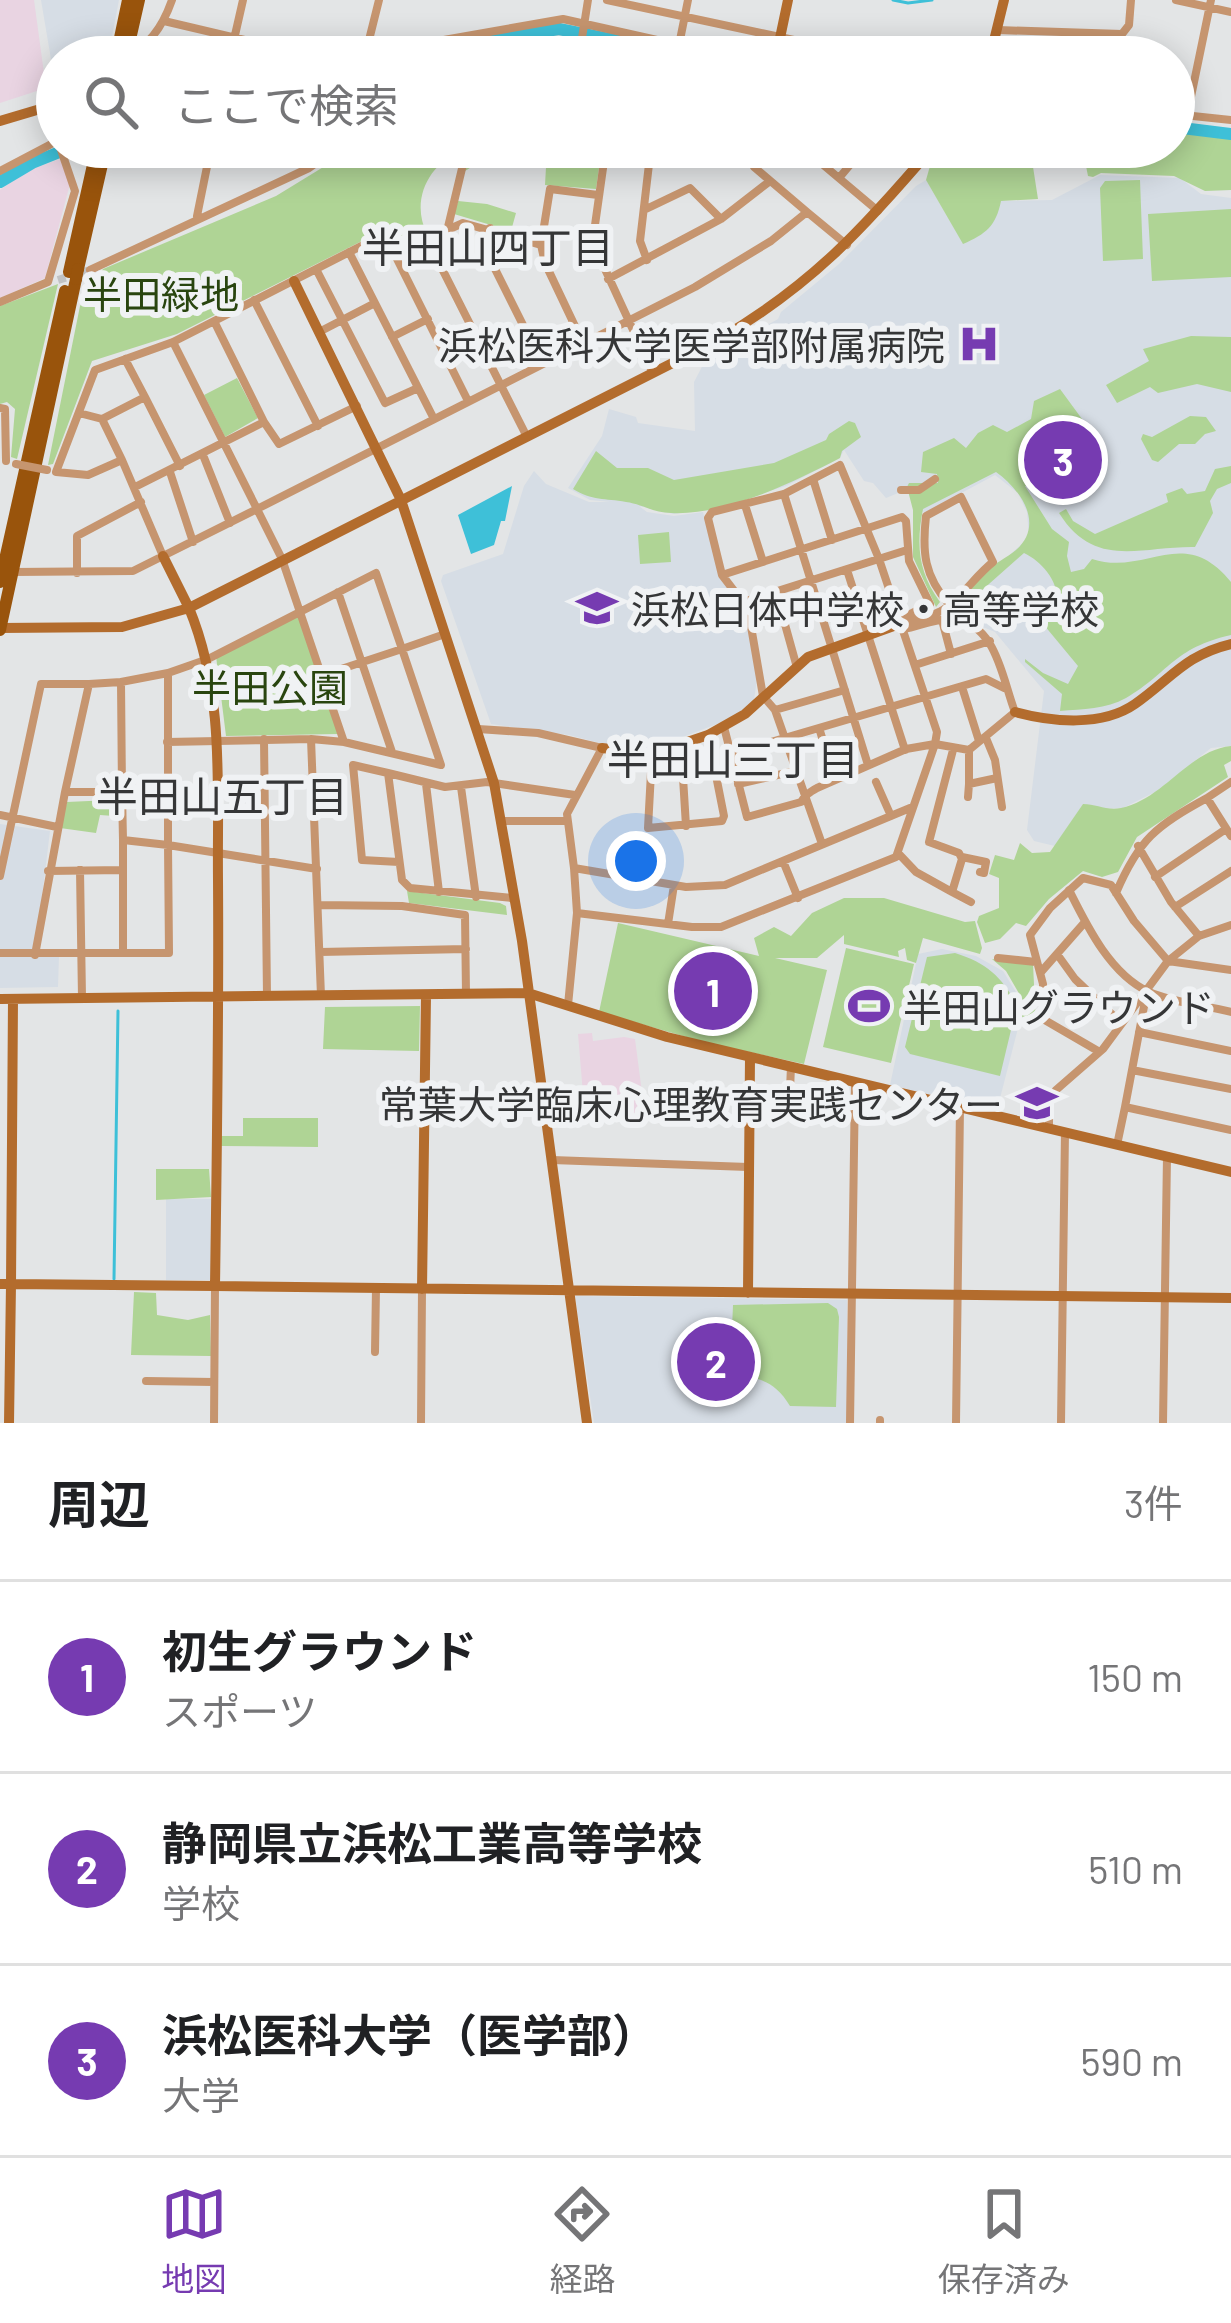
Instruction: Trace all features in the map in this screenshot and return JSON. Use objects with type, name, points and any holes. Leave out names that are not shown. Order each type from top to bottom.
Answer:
[{"type":"main road","points":[[120,36],[128,0]]},
{"type":"main road","points":[[131,36],[139,0]]},
{"type":"main road","points":[[0,628],[4,575],[92,168]]},
{"type":"main road","points":[[69,276],[100,168]]},
{"type":"street","points":[[152,36],[172,0]]},
{"type":"street","points":[[235,36],[243,0]]},
{"type":"street","points":[[370,36],[379,0]]},
{"type":"street","points":[[580,36],[588,0]]},
{"type":"street","points":[[607,0],[776,36]]},
{"type":"street","points":[[681,36],[688,0]]},
{"type":"street","points":[[780,36],[788,0]]},
{"type":"street","points":[[996,36],[1004,0]]},
{"type":"street","points":[[998,30],[1122,34],[1129,25],[1132,0]]},
{"type":"street","points":[[1177,0],[1231,12]]},
{"type":"street","points":[[1195,77],[1210,4]]},
{"type":"street","points":[[468,36],[551,20],[635,36]]},
{"type":"street","points":[[164,21],[231,36]]},
{"type":"street","points":[[0,121],[36,110]]},
{"type":"street","points":[[1195,117],[1231,120]]},
{"type":"street","points":[[0,171],[36,156]]},
{"type":"street","points":[[67,168],[75,191],[69,276]]},
{"type":"street","points":[[197,217],[208,168]]},
{"type":"street","points":[[0,302],[69,276],[307,168]]},
{"type":"street","points":[[447,229],[462,168]]},
{"type":"street","points":[[602,168],[596,237],[608,279],[652,371]]},
{"type":"street","points":[[646,260],[640,241],[648,168]]},
{"type":"street","points":[[755,168],[847,245]]},
{"type":"street","points":[[827,168],[878,211]]},
{"type":"street","points":[[839,178],[847,168]]},
{"type":"street","points":[[0,628],[122,627],[189,608],[767,311],[847,245],[915,168]]},
{"type":"street","points":[[608,279],[721,219],[770,181]]},
{"type":"street","points":[[643,211],[690,188],[721,219]]},
{"type":"street","points":[[583,343],[550,275],[542,245],[550,189],[598,195]]},
{"type":"street","points":[[4,575],[133,571],[739,262],[807,212]]},
{"type":"street","points":[[395,255],[463,223],[542,245]]},
{"type":"street","points":[[490,228],[490,260],[542,363]]},
{"type":"street","points":[[427,239],[526,435]]},
{"type":"street","points":[[52,471],[94,370],[173,342],[373,241],[395,255],[468,401]]},
{"type":"street","points":[[350,252],[434,419]]},
{"type":"street","points":[[316,269],[386,403],[418,388]]},
{"type":"street","points":[[294,281],[401,500],[494,783],[518,918],[587,1423]]},
{"type":"street","points":[[254,300],[318,426]]},
{"type":"street","points":[[319,332],[375,303]]},
{"type":"street","points":[[392,337],[428,319]]},
{"type":"street","points":[[214,321],[280,445],[357,406]]},
{"type":"street","points":[[444,352],[476,336]]},
{"type":"street","points":[[173,342],[282,559],[344,742]]},
{"type":"street","points":[[125,359],[180,466]]},
{"type":"street","points":[[79,413],[102,419],[145,397]]},
{"type":"street","points":[[0,408],[8,413],[7,462],[88,475],[122,460]]},
{"type":"street","points":[[102,419],[189,608],[215,694],[219,996],[214,1423]]},
{"type":"street","points":[[135,488],[264,422]]},
{"type":"street","points":[[203,455],[230,523]]},
{"type":"street","points":[[823,844],[775,710],[763,696],[751,620],[722,575],[708,518],[712,512],[784,494],[840,465],[879,559],[937,732],[898,853]]},
{"type":"street","points":[[170,472],[193,542]]},
{"type":"street","points":[[813,479],[832,540]]},
{"type":"street","points":[[901,490],[919,490],[935,479]]},
{"type":"street","points":[[784,494],[868,765]]},
{"type":"street","points":[[478,729],[538,733],[652,754],[708,735],[763,696],[796,664],[831,646],[950,604],[993,562],[961,497],[926,516],[924,533],[928,574],[950,604]]},
{"type":"street","points":[[77,573],[77,536],[140,502]]},
{"type":"street","points":[[745,505],[763,562]]},
{"type":"street","points":[[722,575],[902,517],[907,550],[930,604],[902,624]]},
{"type":"street","points":[[743,602],[907,550]]},
{"type":"street","points":[[847,570],[904,750]]},
{"type":"street","points":[[0,876],[6,816],[41,684],[121,682],[168,673],[208,659],[376,573],[441,765],[311,739],[167,742]]},
{"type":"street","points":[[338,592],[392,753]]},
{"type":"street","points":[[776,592],[796,664]]},
{"type":"street","points":[[942,620],[952,654]]},
{"type":"street","points":[[902,624],[956,620],[990,641],[1015,712]]},
{"type":"street","points":[[323,675],[447,634]]},
{"type":"street","points":[[915,665],[990,641]]},
{"type":"street","points":[[724,727],[747,817],[801,802],[835,780],[904,750],[935,744],[970,750],[1015,712],[1074,719],[1112,715],[1135,704],[1187,660],[1231,644]]},
{"type":"street","points":[[0,953],[169,952],[168,673]]},
{"type":"street","points":[[730,754],[986,679],[1005,688]]},
{"type":"street","points":[[121,682],[123,953]]},
{"type":"street","points":[[35,955],[48,871],[89,684]]},
{"type":"street","points":[[962,687],[982,740],[994,757],[1004,802]]},
{"type":"street","points":[[775,710],[845,690]]},
{"type":"street","points":[[820,730],[835,780]]},
{"type":"street","points":[[652,754],[647,826],[686,826],[724,818],[708,735]]},
{"type":"street","points":[[264,739],[267,996]]},
{"type":"street","points":[[311,739],[321,996]]},
{"type":"street","points":[[681,745],[686,826]]},
{"type":"street","points":[[568,1005],[578,913],[566,821],[602,748]]},
{"type":"street","points":[[952,892],[961,857],[956,849],[929,842],[953,750]]},
{"type":"street","points":[[968,796],[970,750]]},
{"type":"street","points":[[399,862],[362,860],[353,765],[426,784],[494,783],[575,795]]},
{"type":"street","points":[[738,784],[795,771]]},
{"type":"street","points":[[388,773],[402,880],[410,888],[512,898]]},
{"type":"street","points":[[969,784],[997,778]]},
{"type":"street","points":[[876,782],[891,816]]},
{"type":"street","points":[[1117,893],[1138,846],[1231,782]]},
{"type":"street","points":[[426,784],[439,892]]},
{"type":"street","points":[[461,787],[476,897]]},
{"type":"street","points":[[65,792],[122,792]]},
{"type":"street","points":[[1155,877],[1228,832],[1207,798]]},
{"type":"street","points":[[574,868],[674,885],[725,885],[910,808]]},
{"type":"street","points":[[6,816],[57,826]]},
{"type":"street","points":[[500,821],[566,821]]},
{"type":"street","points":[[123,840],[317,869]]},
{"type":"street","points":[[1138,846],[1175,908],[1199,936]]},
{"type":"street","points":[[898,853],[916,872],[971,902]]},
{"type":"street","points":[[578,913],[722,927],[898,853]]},
{"type":"street","points":[[961,857],[986,862],[984,873],[980,872]]},
{"type":"street","points":[[783,861],[797,898]]},
{"type":"street","points":[[80,870],[82,998]]},
{"type":"street","points":[[48,871],[123,870]]},
{"type":"street","points":[[1175,908],[1231,871]]},
{"type":"street","points":[[1098,1051],[1043,1019],[1031,931],[1086,877],[1111,885],[1168,961],[1231,970]]},
{"type":"street","points":[[668,924],[674,885]]},
{"type":"street","points":[[1069,890],[1113,962],[1147,991],[1231,1012]]},
{"type":"street","points":[[319,905],[402,906],[465,915],[466,996]]},
{"type":"street","points":[[1040,973],[1085,922]]},
{"type":"street","points":[[1048,1128],[1050,1099],[1098,1051],[1168,961],[1199,936],[1231,926]]},
{"type":"street","points":[[320,952],[466,949]]},
{"type":"street","points":[[1057,954],[1075,979],[1121,1023]]},
{"type":"street","points":[[998,958],[1036,962]]},
{"type":"street","points":[[1117,1145],[1147,991]]},
{"type":"street","points":[[9,1423],[7,999],[528,993],[638,1029],[1231,1172]]},
{"type":"street","points":[[421,1423],[426,996]]},
{"type":"street","points":[[1139,1032],[1231,1051]]},
{"type":"street","points":[[748,1293],[750,1057]]},
{"type":"street","points":[[750,1090],[790,1090],[791,1066]]},
{"type":"street","points":[[1132,1070],[1231,1089]]},
{"type":"street","points":[[850,1423],[855,1081]]},
{"type":"street","points":[[956,1423],[960,1106]]},
{"type":"street","points":[[1125,1107],[1231,1130]]},
{"type":"street","points":[[1061,1423],[1065,1132]]},
{"type":"street","points":[[1163,1423],[1167,1156]]},
{"type":"street","points":[[551,1160],[748,1167]]},
{"type":"street","points":[[6,1284],[1231,1298]]},
{"type":"street","points":[[375,1352],[376,1288]]},
{"type":"street","points":[[146,1381],[214,1382]]},
{"type":"shaded area","points":[[0,0],[34,0],[39,36],[36,91],[0,103]]},
{"type":"shaded area","points":[[41,0],[119,0],[112,36],[47,36]]},
{"type":"shaded area","points":[[64,168],[70,184],[45,278],[0,298],[0,190],[29,170]]},
{"type":"shaded area","points":[[1100,175],[1180,178],[1201,194],[1231,198],[1231,746],[1211,748],[1157,791],[1123,808],[1083,804],[1055,846],[1034,841],[1027,830],[1044,691],[995,632],[948,613],[1029,537],[1027,512],[1018,493],[995,475],[924,513],[914,493],[903,491],[886,498],[873,483],[864,481],[844,450],[840,458],[786,486],[730,503],[674,514],[639,506],[674,516],[703,512],[720,577],[746,612],[757,679],[754,700],[733,718],[651,749],[630,751],[569,735],[491,724],[441,581],[443,575],[503,554],[524,486],[534,471],[546,484],[589,502],[610,502],[590,500],[568,488],[602,436],[609,409],[636,417],[638,423],[695,431],[694,382],[706,359],[778,319],[926,180],[963,243],[1001,201],[1052,200]]},
{"type":"shaded area","points":[[0,824],[50,831],[35,955],[59,956],[58,987],[0,988]]},
{"type":"shaded area","points":[[942,949],[976,956],[1003,971],[1024,1005],[997,1110],[890,1085],[918,954]]},
{"type":"shaded area","points":[[592,1033],[593,1041],[635,1039],[641,1121],[569,1119],[567,1097],[583,1094],[578,1034]]},
{"type":"shaded area","points":[[166,1199],[213,1199],[211,1280],[166,1280]]},
{"type":"shaded area","points":[[575,1296],[847,1300],[847,1423],[594,1423]]},
{"type":"green space","points":[[1195,133],[1231,137],[1231,190],[1205,191],[1174,176],[1088,176],[1086,168],[1195,168]]},
{"type":"green space","name":"半田緑地","points":[[322,168],[437,168],[422,196],[427,234],[397,250],[372,236],[177,334],[92,361],[53,464],[48,465],[80,306],[103,269],[276,196]]},
{"type":"green space","points":[[546,168],[599,168],[596,189],[545,185]]},
{"type":"green space","points":[[929,168],[1033,168],[1038,199],[1001,201],[989,228],[963,244],[926,180]]},
{"type":"green space","points":[[1140,180],[1143,259],[1103,261],[1100,188],[1105,181]]},
{"type":"green space","points":[[458,201],[516,213],[511,231],[454,214]]},
{"type":"green space","points":[[1231,209],[1231,277],[1152,281],[1148,214]]},
{"type":"green space","points":[[58,284],[17,459],[11,457],[15,409],[7,402],[0,404],[0,306]]},
{"type":"green space","points":[[1191,336],[1231,337],[1231,392],[1197,384],[1158,393],[1150,387],[1117,403],[1106,385],[1149,361],[1143,349]]},
{"type":"green space","points":[[237,378],[258,418],[225,437],[204,395]]},
{"type":"green space","points":[[1060,389],[1083,427],[1072,433],[1060,419],[1035,430],[1036,452],[1030,456],[1038,475],[1035,486],[1025,486],[1052,529],[1069,542],[1071,572],[1084,569],[1092,559],[1112,563],[1164,555],[1197,556],[1231,582],[1231,635],[1184,654],[1118,702],[1060,711],[1062,694],[1025,662],[1068,684],[1078,666],[1044,625],[1052,616],[1057,596],[1042,566],[1024,553],[972,599],[988,623],[953,607],[1024,540],[1029,519],[1021,498],[996,472],[923,509],[921,558],[940,602],[936,607],[913,557],[913,510],[907,487],[909,483],[938,483],[937,474],[921,472],[923,452],[954,438],[966,448],[978,433],[993,425],[1007,432],[1031,419],[1034,401]]},
{"type":"green space","points":[[1190,416],[1206,417],[1216,431],[1195,444],[1179,444],[1158,462],[1152,460],[1143,434],[1152,437]]},
{"type":"green space","points":[[849,421],[861,437],[840,458],[780,487],[713,509],[665,513],[573,489],[596,451],[617,468],[648,468],[674,480],[774,463],[826,440]]},
{"type":"green space","points":[[1231,466],[1231,483],[1217,489],[1210,501],[1213,513],[1195,547],[1103,549],[1073,531],[1059,513],[1066,509],[1073,521],[1095,534],[1168,502],[1166,494],[1182,488],[1187,494],[1205,491],[1215,469]]},
{"type":"green space","points":[[669,532],[671,562],[640,564],[638,535]]},
{"type":"green space","name":"半田公園","points":[[298,616],[338,734],[226,736],[216,656]]},
{"type":"green space","points":[[1231,746],[1231,761],[1224,765],[1228,777],[1137,837],[1118,872],[1102,877],[1083,871],[1026,926],[1016,923],[1000,939],[985,943],[977,922],[979,916],[999,908],[999,878],[989,874],[995,855],[1014,860],[1020,843],[1032,853],[1050,852],[1083,804],[1116,809],[1136,803],[1202,756]]},
{"type":"green space","points":[[111,800],[114,816],[100,815],[96,833],[60,828],[67,802]]},
{"type":"green space","points":[[407,891],[500,903],[506,906],[507,915],[409,903]]},
{"type":"green space","points":[[844,898],[884,898],[975,921],[980,954],[923,938],[916,963],[907,960],[905,948],[898,951],[899,957],[844,944],[844,935],[817,958],[775,958],[827,970],[804,1064],[599,1012],[618,923],[759,956],[754,938],[774,927],[791,936],[812,913]]},
{"type":"green space","name":"半田山グラウンド","points":[[846,948],[914,964],[891,1063],[823,1047]]},
{"type":"green space","points":[[955,953],[992,972],[1017,1005],[1000,1076],[910,1054],[905,1047],[927,957]]},
{"type":"green space","points":[[992,959],[1033,964],[1036,1025],[1022,1017],[1025,1004],[1006,971]]},
{"type":"green space","points":[[420,1006],[419,1051],[323,1049],[325,1007]]},
{"type":"green space","points":[[243,1118],[318,1118],[318,1147],[221,1146],[221,1136],[243,1136]]},
{"type":"green space","points":[[156,1169],[209,1169],[211,1197],[156,1200]]},
{"type":"green space","points":[[134,1292],[156,1293],[157,1315],[188,1320],[210,1315],[211,1356],[131,1355]]},
{"type":"green space","points":[[828,1303],[839,1317],[836,1407],[790,1406],[765,1382],[730,1376],[733,1305]]},
{"type":"water","points":[[512,486],[494,545],[471,554],[458,515]]},
{"type":"waterway","points":[[893,0],[932,0]]},
{"type":"waterway","points":[[516,36],[559,29],[594,36]]},
{"type":"waterway","points":[[1195,130],[1231,134]]},
{"type":"waterway","points":[[0,182],[36,161]]},
{"type":"waterway","points":[[114,1279],[118,1011]]},
{"type":"tunnel","points":[[58,280],[90,270]]},
{"type":"place","name":"浜松医科大学医学部附属病院","points":[[979,344]]},
{"type":"place","name":"浜松医科大学（医学部）","points":[[1063,460]]},
{"type":"place","name":"浜松日体中学校・高等学校","points":[[597,608]]},
{"type":"place","name":"初生グラウンド","points":[[713,991]]},
{"type":"place","name":"半田山グラウンド","points":[[869,1006]]},
{"type":"place","name":"常葉大学臨床心理教育実践センター","points":[[1037,1103]]},
{"type":"place","name":"静岡県立浜松工業高等学校","points":[[716,1362]]},
{"type":"district","name":"半田山四丁目","points":[[488,246]]},
{"type":"district","name":"半田山三丁目","points":[[733,758]]},
{"type":"district","name":"半田山五丁目","points":[[222,795]]}]
